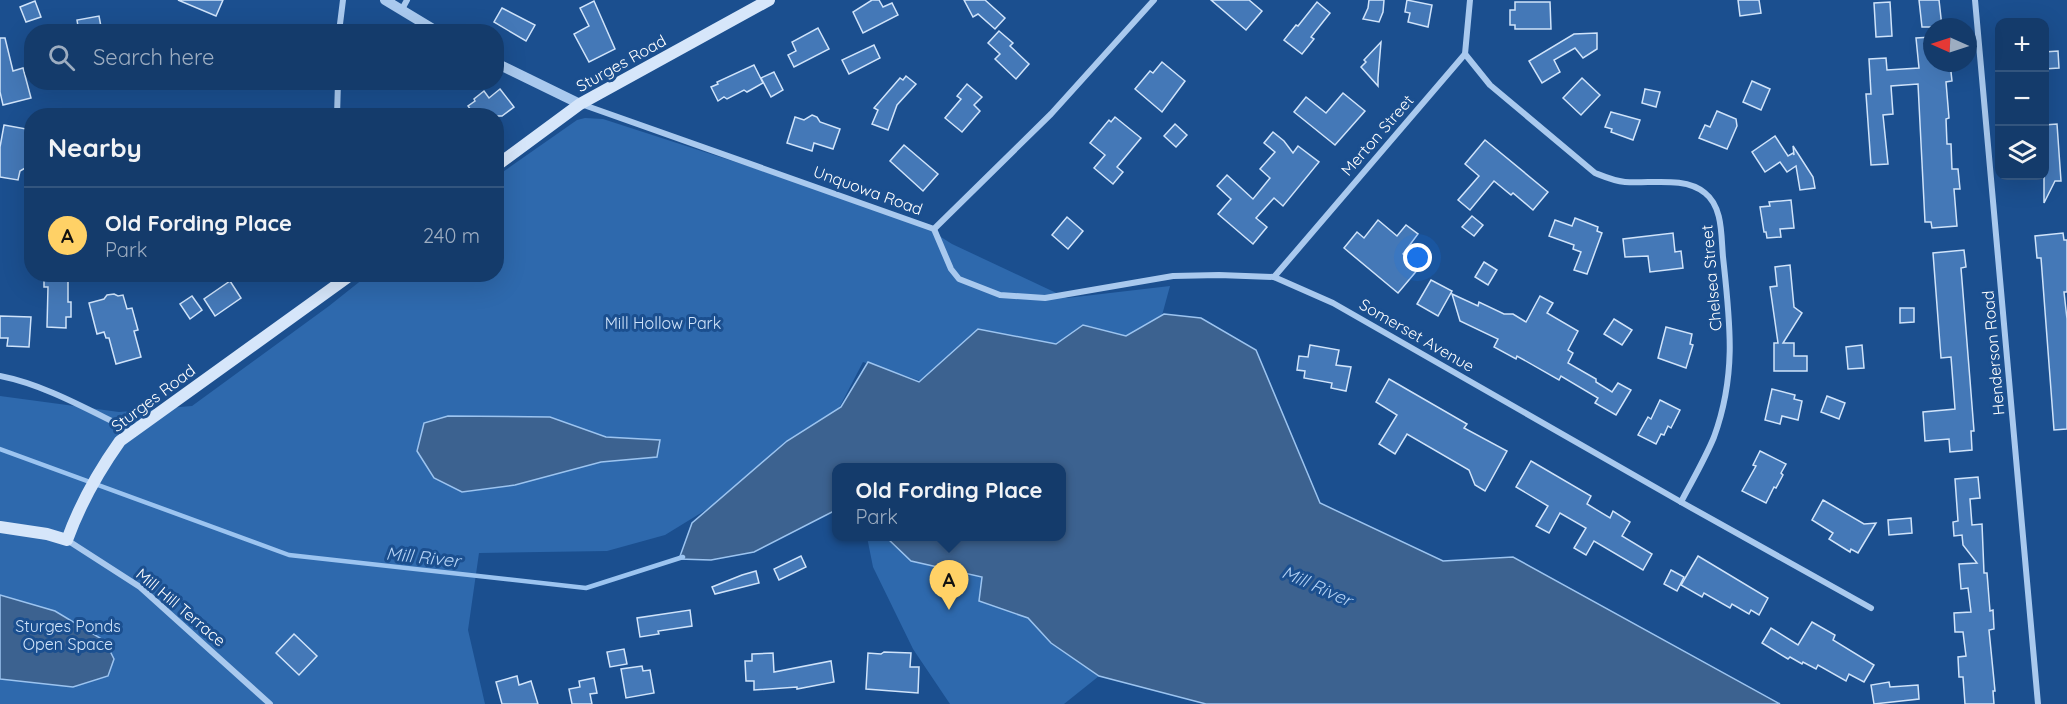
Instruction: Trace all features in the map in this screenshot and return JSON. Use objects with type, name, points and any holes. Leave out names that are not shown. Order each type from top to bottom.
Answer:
[{"type":"main road","name":"Sturges Road","points":[[504,160],[580,104],[769,0]]},
{"type":"main road","name":"Sturges Road","points":[[67,540],[76,515],[94,479],[120,441],[335,282]]},
{"type":"main road","points":[[0,527],[46,534],[67,540]]},
{"type":"street","points":[[340,24],[343,0]]},
{"type":"street","points":[[385,0],[424,24]]},
{"type":"street","points":[[401,11],[407,0]]},
{"type":"street","name":"Unquowa Road","points":[[504,67],[580,104],[934,229],[1051,114],[1154,0]]},
{"type":"street","points":[[1465,54],[1470,0]]},
{"type":"street","name":"Henderson Road","points":[[1975,0],[2038,704]]},
{"type":"street","name":"Merton Street","points":[[1274,277],[1465,54]]},
{"type":"street","name":"Chelsea Street","points":[[1465,54],[1490,85],[1595,173],[1626,182],[1678,183],[1698,188],[1706,193],[1717,210],[1727,294],[1730,369],[1727,390],[1713,438],[1681,502]]},
{"type":"street","points":[[337,108],[338,90]]},
{"type":"street","name":"Somerset Avenue","points":[[934,229],[951,269],[959,279],[1000,295],[1045,298],[1173,276],[1274,277],[1333,303],[1871,608]]},
{"type":"street","points":[[0,376],[43,389],[132,431]]},
{"type":"street","name":"Mill Hill Terrace","points":[[67,540],[140,587],[270,704]]},
{"type":"green space","name":"Mill Hollow Park","points":[[603,119],[914,220],[952,244],[1067,298],[1170,286],[1161,319],[1126,336],[1087,326],[1053,346],[921,381],[863,362],[839,408],[709,508],[665,535],[607,551],[479,553],[468,630],[485,704],[0,704],[0,396],[119,412],[192,406],[359,282],[504,282],[504,171],[577,120]]},
{"type":"green space","points":[[868,541],[890,541],[912,561],[982,577],[979,601],[1028,618],[1051,643],[1099,676],[1064,704],[950,704],[913,649],[873,567]]},
{"type":"water","points":[[1164,314],[1201,318],[1256,350],[1320,503],[1443,561],[1513,557],[1780,704],[1206,704],[1099,676],[1051,643],[1028,618],[979,601],[982,577],[911,561],[890,541],[1066,541],[1066,463],[832,463],[832,512],[754,552],[711,560],[679,559],[692,523],[787,441],[841,407],[868,362],[919,382],[978,329],[1056,344],[1083,325],[1126,336]]},
{"type":"water","points":[[448,416],[550,417],[606,437],[660,440],[657,457],[601,462],[515,485],[462,492],[434,478],[417,451],[424,423]]},
{"type":"water","points":[[0,595],[55,611],[105,641],[114,659],[108,676],[73,687],[0,679]]},
{"type":"building","points":[[178,0],[223,0],[216,16]]},
{"type":"building","points":[[872,0],[879,0],[883,7],[892,3],[898,15],[863,33],[853,12]]},
{"type":"building","points":[[964,0],[985,0],[1005,18],[995,29],[978,14],[973,17]]},
{"type":"building","points":[[1211,0],[1249,0],[1262,11],[1246,30]]},
{"type":"building","points":[[1369,0],[1384,0],[1379,22],[1363,19]]},
{"type":"building","points":[[1407,0],[1432,5],[1428,27],[1408,22],[1410,13],[1405,12]]},
{"type":"building","points":[[1738,0],[1759,0],[1761,13],[1740,16]]},
{"type":"building","points":[[1919,0],[1939,0],[1941,18],[1923,18],[1922,27]]},
{"type":"building","points":[[35,1],[41,17],[26,22],[20,7]]},
{"type":"building","points":[[594,1],[615,49],[589,62],[574,34],[589,26],[580,8]]},
{"type":"building","points":[[1317,2],[1330,13],[1311,37],[1314,39],[1302,54],[1284,40]]},
{"type":"building","points":[[1515,2],[1550,2],[1551,29],[1515,29],[1515,25],[1510,25],[1510,10],[1515,10]]},
{"type":"building","points":[[1890,2],[1892,36],[1876,37],[1874,3]]},
{"type":"building","points":[[502,8],[535,25],[526,41],[504,28],[504,24],[494,22]]},
{"type":"building","points":[[99,16],[100,24],[78,24],[77,20]]},
{"type":"building","points":[[818,28],[829,49],[794,67],[788,55],[796,51],[792,42]]},
{"type":"building","points":[[999,31],[1013,43],[1010,46],[1029,64],[1016,79],[995,59],[1000,54],[988,43]]},
{"type":"building","points":[[1597,33],[1597,49],[1583,58],[1575,48],[1554,60],[1560,72],[1542,83],[1529,61],[1574,34]]},
{"type":"building","points":[[0,38],[5,38],[13,71],[23,68],[24,90],[29,90],[31,98],[3,105],[0,92]]},
{"type":"building","points":[[1916,38],[1923,38],[1923,72],[1951,72],[1952,81],[1946,82],[1949,118],[1946,119],[1947,144],[1951,144],[1952,169],[1958,169],[1960,189],[1954,189],[1957,226],[1932,228],[1931,222],[1925,222],[1918,84],[1891,86],[1893,114],[1883,115],[1888,164],[1871,165],[1866,94],[1871,94],[1869,59],[1886,58],[1887,70],[1919,68]]},
{"type":"building","points":[[1381,42],[1378,86],[1361,67],[1366,62],[1364,60]]},
{"type":"building","points":[[874,45],[880,58],[849,74],[842,60]]},
{"type":"building","points":[[2058,51],[2059,68],[2049,69],[2049,52]]},
{"type":"building","points":[[1162,62],[1185,81],[1162,112],[1135,89],[1150,71],[1153,73]]},
{"type":"building","points":[[754,65],[763,83],[747,92],[744,90],[718,101],[711,87]]},
{"type":"building","points":[[774,72],[783,90],[771,97],[761,78]]},
{"type":"building","points":[[906,76],[916,84],[897,105],[888,130],[872,124],[878,110],[874,108],[900,78],[903,80]]},
{"type":"building","points":[[1582,78],[1600,95],[1581,115],[1563,98]]},
{"type":"building","points":[[1752,81],[1770,89],[1761,110],[1743,102]]},
{"type":"building","points":[[967,84],[982,97],[974,105],[980,111],[962,132],[945,118],[961,99],[957,96]]},
{"type":"building","points":[[1645,89],[1660,92],[1656,107],[1642,103]]},
{"type":"building","points":[[501,90],[514,107],[504,114],[504,108],[469,108],[468,106],[484,91],[489,98]]},
{"type":"building","points":[[1343,93],[1365,111],[1335,145],[1294,112],[1306,97],[1326,113]]},
{"type":"building","points":[[1717,111],[1736,119],[1737,126],[1727,149],[1699,138],[1705,125],[1710,127]]},
{"type":"building","points":[[1611,112],[1640,120],[1633,140],[1611,132],[1612,129],[1605,127]]},
{"type":"building","points":[[812,115],[820,122],[840,129],[833,149],[814,143],[812,151],[787,143],[795,117],[804,120]]},
{"type":"building","points":[[1115,117],[1141,138],[1117,167],[1123,172],[1113,184],[1094,168],[1105,155],[1090,143],[1109,120],[1111,122]]},
{"type":"building","points":[[1175,124],[1187,135],[1176,147],[1164,136]]},
{"type":"building","points":[[2057,124],[2061,181],[2055,181],[2044,203],[2044,180],[2049,180],[2049,125]]},
{"type":"building","points":[[4,125],[24,129],[24,169],[20,171],[18,180],[0,177],[0,147]]},
{"type":"building","points":[[1273,132],[1293,153],[1298,146],[1319,162],[1283,206],[1274,198],[1256,218],[1267,227],[1253,244],[1218,214],[1231,199],[1217,186],[1227,175],[1253,199],[1270,178],[1260,169],[1275,152],[1264,143]]},
{"type":"building","points":[[1775,136],[1788,156],[1793,153],[1794,155],[1793,146],[1813,177],[1815,188],[1800,190],[1796,166],[1787,172],[1780,162],[1765,172],[1752,152]]},
{"type":"building","points":[[1485,140],[1548,192],[1533,210],[1494,181],[1470,210],[1458,200],[1479,176],[1465,164]]},
{"type":"building","points":[[904,145],[938,174],[923,191],[890,161]]},
{"type":"building","points":[[1791,200],[1794,228],[1780,229],[1781,237],[1767,238],[1760,207],[1770,206],[1769,202]]},
{"type":"building","points":[[1472,216],[1483,225],[1474,236],[1462,227]]},
{"type":"building","points":[[1067,217],[1083,231],[1068,249],[1052,235]]},
{"type":"building","points":[[1575,218],[1598,227],[1597,231],[1602,233],[1587,274],[1574,270],[1581,252],[1573,249],[1574,245],[1549,236],[1555,220],[1572,226]]},
{"type":"building","points":[[1378,220],[1397,236],[1406,225],[1418,234],[1403,254],[1419,268],[1398,293],[1344,248],[1357,232],[1364,238]]},
{"type":"building","points":[[1673,233],[1675,252],[1681,251],[1683,268],[1650,272],[1648,256],[1625,257],[1623,239]]},
{"type":"building","points":[[2063,233],[2064,240],[2067,240],[2067,292],[2064,292],[2067,319],[2067,429],[2054,430],[2041,258],[2037,258],[2035,236]]},
{"type":"building","points":[[1964,250],[1966,267],[1961,268],[1974,431],[1971,431],[1972,450],[1950,452],[1949,439],[1925,441],[1923,412],[1955,409],[1951,357],[1941,358],[1933,253]]},
{"type":"building","points":[[1484,262],[1497,270],[1488,285],[1475,277]]},
{"type":"building","points":[[1790,265],[1794,307],[1802,313],[1783,343],[1794,343],[1794,356],[1807,356],[1807,371],[1774,371],[1774,343],[1778,343],[1770,287],[1777,286],[1775,267]]},
{"type":"building","points":[[1431,280],[1452,291],[1438,316],[1417,304]]},
{"type":"building","points":[[44,282],[68,282],[71,317],[66,317],[66,328],[47,327],[48,287],[44,287]]},
{"type":"building","points":[[229,282],[241,298],[215,316],[204,299]]},
{"type":"building","points":[[114,294],[123,295],[127,309],[132,308],[138,330],[134,331],[141,357],[116,364],[109,338],[106,338],[104,332],[97,334],[89,303]]},
{"type":"building","points":[[1452,294],[1478,306],[1479,302],[1504,314],[1513,314],[1526,322],[1540,296],[1553,303],[1547,313],[1578,331],[1568,350],[1573,353],[1568,363],[1596,379],[1596,382],[1612,392],[1618,383],[1631,390],[1616,415],[1595,403],[1598,398],[1561,376],[1559,380],[1517,356],[1516,359],[1494,347],[1498,339],[1460,321]]},
{"type":"building","points":[[192,296],[202,310],[190,319],[180,304]]},
{"type":"building","points":[[1900,308],[1914,308],[1914,322],[1900,323]]},
{"type":"building","points":[[0,316],[31,317],[29,347],[7,346],[8,338],[0,338]]},
{"type":"building","points":[[1614,319],[1632,330],[1622,345],[1604,334]]},
{"type":"building","points":[[1666,327],[1692,334],[1690,344],[1693,345],[1686,368],[1658,358]]},
{"type":"building","points":[[1310,345],[1339,350],[1336,365],[1351,367],[1346,391],[1331,388],[1332,383],[1304,378],[1305,371],[1297,370],[1299,356],[1308,357]]},
{"type":"building","points":[[1862,345],[1864,368],[1848,369],[1846,347]]},
{"type":"building","points":[[1389,379],[1467,424],[1464,428],[1507,451],[1485,491],[1475,485],[1469,470],[1407,434],[1395,454],[1379,444],[1397,415],[1376,402]]},
{"type":"building","points":[[1772,389],[1795,395],[1794,399],[1802,401],[1798,420],[1782,416],[1780,424],[1765,420]]},
{"type":"building","points":[[1827,396],[1845,403],[1839,419],[1821,412]]},
{"type":"building","points":[[1660,400],[1680,410],[1671,428],[1668,426],[1656,444],[1638,435],[1648,417],[1651,419]]},
{"type":"building","points":[[1760,451],[1786,464],[1781,473],[1783,475],[1766,503],[1742,491],[1756,466],[1753,465]]},
{"type":"building","points":[[1531,461],[1591,496],[1587,504],[1610,518],[1613,511],[1630,522],[1622,536],[1652,554],[1643,570],[1594,541],[1586,555],[1574,548],[1586,528],[1560,513],[1549,533],[1536,526],[1548,506],[1516,487]]},
{"type":"building","points":[[1978,477],[1980,498],[1970,499],[1972,525],[1982,524],[1984,573],[1987,573],[1990,611],[1993,610],[1994,629],[1989,630],[1995,691],[1993,691],[1994,704],[1965,704],[1963,677],[1959,677],[1958,657],[1966,656],[1963,632],[1955,632],[1954,613],[1971,612],[1968,588],[1961,589],[1959,564],[1977,563],[1963,545],[1962,535],[1954,536],[1953,522],[1958,521],[1955,479]]},
{"type":"building","points":[[1823,500],[1864,524],[1876,523],[1858,553],[1851,549],[1850,552],[1829,539],[1833,533],[1812,520]]},
{"type":"building","points":[[1911,518],[1912,533],[1889,535],[1888,520]]},
{"type":"building","points":[[801,556],[806,567],[779,580],[774,569]]},
{"type":"building","points":[[1698,556],[1768,598],[1759,615],[1751,610],[1749,614],[1732,604],[1730,608],[1704,593],[1702,597],[1681,585]]},
{"type":"building","points":[[1671,570],[1684,577],[1677,591],[1664,584]]},
{"type":"building","points":[[756,571],[759,583],[715,594],[712,587]]},
{"type":"building","points":[[690,610],[692,626],[658,631],[659,634],[640,637],[637,618]]},
{"type":"building","points":[[1812,622],[1835,635],[1833,640],[1874,665],[1864,682],[1849,674],[1846,681],[1818,665],[1816,669],[1790,657],[1788,659],[1762,643],[1771,628],[1798,645]]},
{"type":"building","points":[[294,634],[317,656],[299,675],[276,653]]},
{"type":"building","points":[[624,649],[627,664],[610,667],[607,652]]},
{"type":"building","points":[[884,652],[911,653],[910,667],[919,667],[918,693],[866,689],[868,653],[881,654]]},
{"type":"building","points":[[773,653],[774,672],[831,661],[834,682],[797,689],[797,687],[754,690],[754,681],[746,681],[745,661],[752,661],[752,654]]},
{"type":"building","points":[[642,666],[643,671],[650,670],[654,693],[626,698],[621,669]]},
{"type":"building","points":[[517,676],[519,685],[531,681],[538,704],[502,704],[496,682]]},
{"type":"building","points":[[594,678],[597,693],[590,694],[592,704],[572,704],[569,689],[580,687],[579,681]]},
{"type":"building","points":[[1889,682],[1890,687],[1918,685],[1919,699],[1874,704],[1871,685]]},
{"type":"waterway","name":"Mill River","points":[[0,449],[289,555],[586,588],[683,557]]},
{"type":"place","name":"Old Fording Place","points":[[949,610]]},
{"type":"park label","name":"Sturges Ponds Open Space","points":[[68,635]]}]
